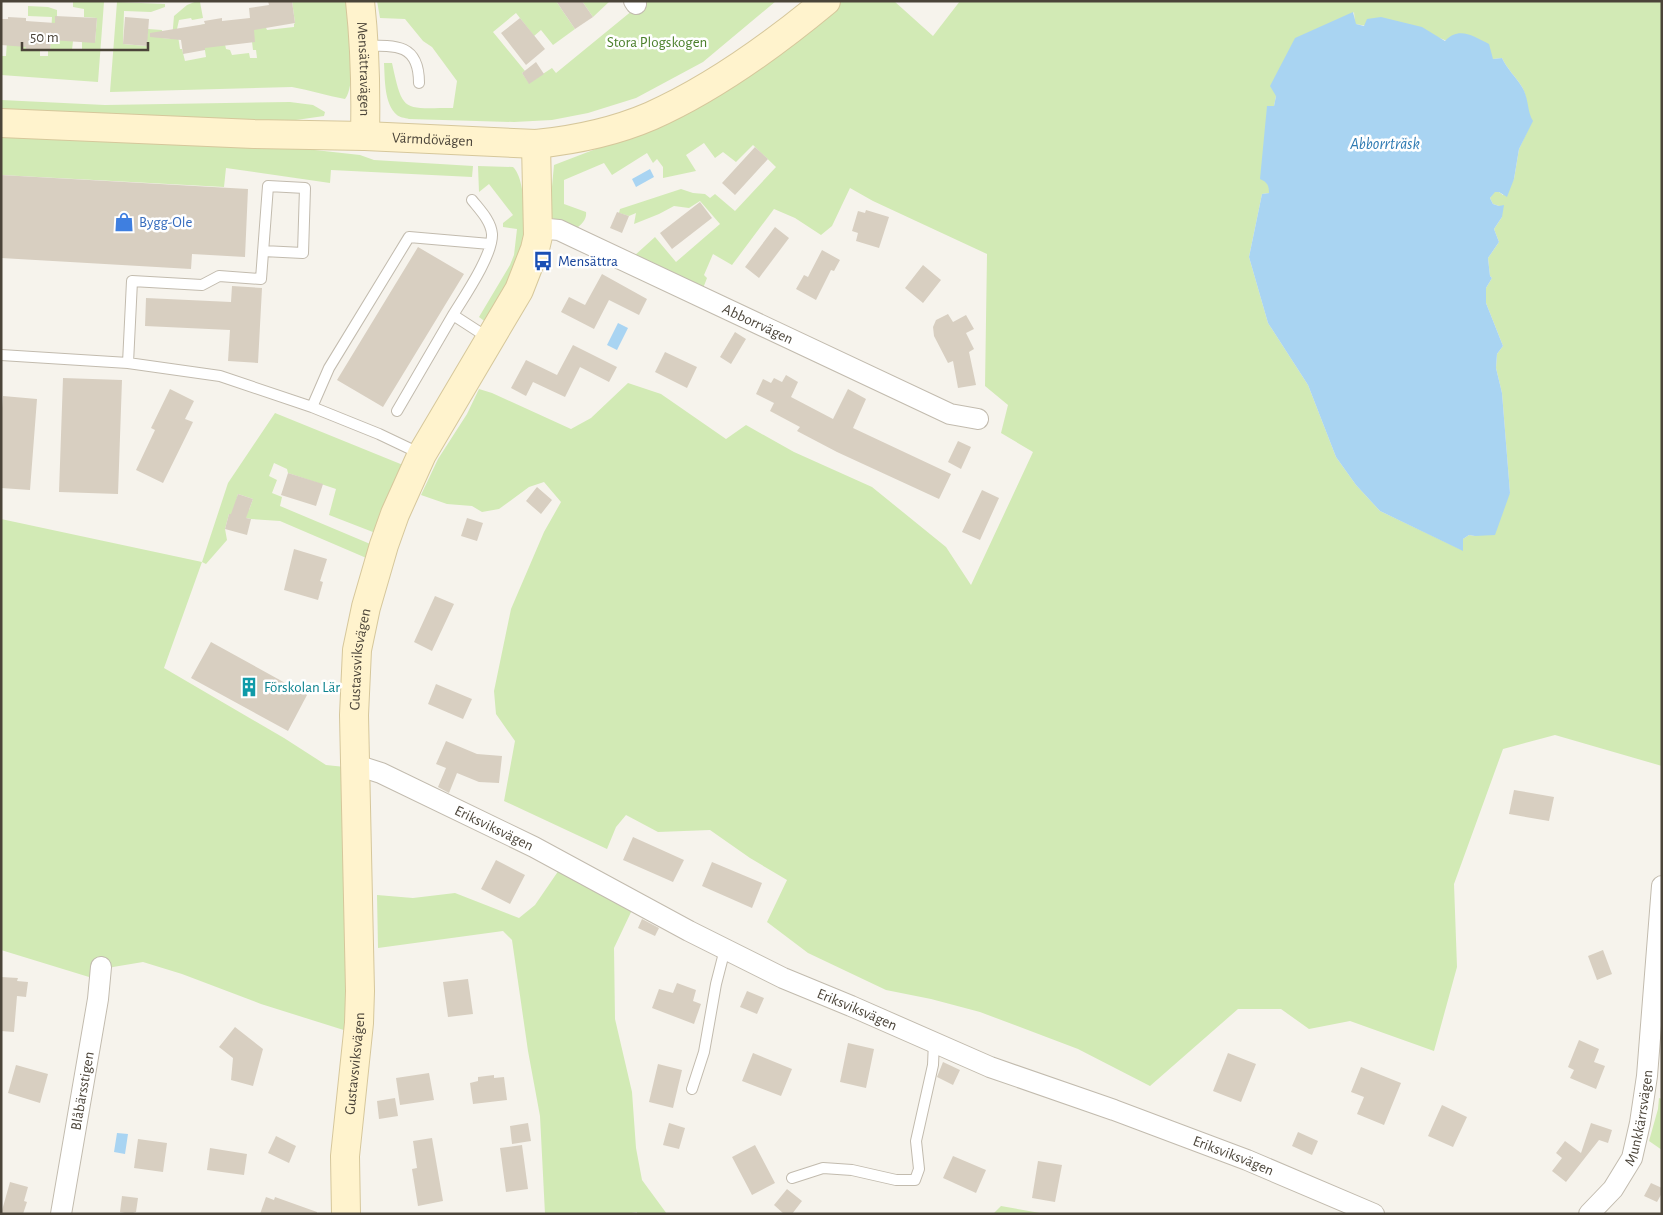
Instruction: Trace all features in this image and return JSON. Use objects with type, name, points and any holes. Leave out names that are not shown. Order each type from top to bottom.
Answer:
[{"type":"street","name":"Mensättravägen","points":[[360,1],[364,46],[365,136]]},
{"type":"street","name":"Värmdövägen","points":[[1,123],[536,144],[585,137],[650,116],[708,86],[794,28],[826,1]]},
{"type":"street","name":"Gustavsviksvägen","points":[[346,1214],[345,1156],[359,1023],[360,991],[355,686],[360,634],[387,537],[395,514],[422,454],[526,275],[535,249],[538,228],[536,144]]},
{"type":"street","name":"Abborrvägen","points":[[538,228],[559,230],[950,414],[978,419]]},
{"type":"street","name":"Eriksviksvägen","points":[[356,765],[381,773],[534,847],[689,931],[783,978],[990,1067],[1114,1110],[1247,1160],[1374,1214]]},
{"type":"street","name":"Munkkärrsvägen","points":[[1588,1214],[1613,1190],[1632,1158],[1640,1123],[1647,1076],[1662,886]]},
{"type":"street","name":"Blåbärsstigen","points":[[61,1214],[98,999],[101,967]]},
{"type":"lane","points":[[364,46],[393,46],[405,50],[413,57],[419,68],[419,83]]},
{"type":"lane","points":[[128,363],[132,280],[202,285],[219,276],[261,279],[263,251],[268,186],[305,188],[303,253],[263,251]]},
{"type":"lane","points":[[397,410],[484,264],[492,234],[487,219],[472,200]]},
{"type":"lane","points":[[312,407],[329,368],[409,237],[490,244]]},
{"type":"lane","points":[[453,315],[490,339]]},
{"type":"lane","points":[[1,355],[128,363],[220,376],[312,407],[422,454]]},
{"type":"lane","points":[[692,1090],[704,1052],[716,984],[725,949]]},
{"type":"lane","points":[[792,1178],[823,1168],[852,1170],[896,1180],[915,1180],[919,1168],[916,1141],[932,1065],[934,1042]]},
{"type":"green space","points":[[73,1],[104,2],[98,82],[1,75],[1,56],[6,56],[7,41],[40,50],[40,56],[48,56],[48,51],[50,51],[52,17],[28,16],[28,6],[48,7],[57,10],[57,16],[73,41],[72,50],[82,50],[82,42],[95,42],[97,18],[84,17],[84,9],[73,7]]},
{"type":"green space","points":[[197,1],[200,2],[203,18],[179,20],[177,29],[180,49],[182,49],[185,61],[206,57],[201,25],[205,24],[224,40],[226,49],[230,50],[232,55],[249,53],[250,58],[257,58],[256,50],[253,50],[250,25],[264,23],[267,30],[294,27],[292,1],[347,1],[351,81],[349,92],[345,99],[292,87],[110,92],[117,2],[165,4],[165,7],[151,12],[124,11],[123,44],[146,46],[148,29],[162,30],[162,38],[172,39],[174,16],[187,5]]},
{"type":"green space","name":"Stora Plogskogen","points":[[377,1],[556,1],[575,29],[553,45],[541,30],[534,36],[516,13],[493,32],[525,71],[522,73],[529,83],[552,68],[556,73],[644,1],[776,1],[703,62],[636,98],[588,113],[552,120],[514,122],[409,119],[397,115],[387,98],[384,63],[392,63],[399,92],[403,100],[408,105],[415,107],[453,108],[457,81],[432,47],[423,41],[405,19],[380,18]]},
{"type":"green space","points":[[582,1],[610,1],[593,17]]},
{"type":"green space","points":[[840,1],[894,1],[933,36],[960,1],[1662,1],[1662,766],[1555,735],[1503,749],[1454,884],[1457,967],[1434,1051],[1350,1021],[1309,1029],[1281,1009],[1238,1009],[1150,1086],[1078,1049],[980,1012],[886,990],[808,953],[767,922],[787,880],[750,858],[710,830],[658,832],[626,815],[616,827],[607,849],[504,801],[515,741],[496,714],[494,691],[511,609],[544,532],[561,502],[544,482],[529,487],[499,509],[482,512],[472,506],[447,504],[421,495],[438,459],[467,414],[479,389],[492,393],[571,429],[591,418],[628,383],[661,394],[726,439],[746,425],[794,452],[872,487],[946,547],[971,585],[1033,452],[1001,433],[1008,405],[985,386],[987,254],[873,201],[850,188],[832,226],[821,235],[795,218],[774,209],[732,265],[713,254],[704,275],[707,278],[702,291],[634,256],[655,237],[676,262],[720,224],[700,201],[689,208],[674,206],[634,224],[636,213],[629,216],[619,213],[620,209],[681,189],[705,194],[710,198],[715,194],[735,211],[776,167],[753,145],[736,162],[723,152],[715,158],[704,143],[686,155],[696,171],[663,178],[663,167],[657,159],[653,163],[647,153],[612,175],[604,163],[564,180],[564,204],[586,212],[585,219],[581,225],[577,228],[552,218],[550,208],[554,165],[614,142],[819,20]],"holes":[[[1354,12],[1355,24],[1437,37],[1493,59],[1502,58],[1522,87],[1532,121],[1519,149],[1514,179],[1503,195],[1499,192],[1494,192],[1490,198],[1493,204],[1499,206],[1502,217],[1494,229],[1499,242],[1488,258],[1490,276],[1492,278],[1486,288],[1486,303],[1503,346],[1497,354],[1496,368],[1502,393],[1510,493],[1475,536],[1469,535],[1463,539],[1462,550],[1380,511],[1356,485],[1336,457],[1308,385],[1268,323],[1249,257],[1262,194],[1269,193],[1269,186],[1266,182],[1267,106],[1274,106],[1276,96]]]},
{"type":"green space","points":[[1,100],[105,105],[290,102],[313,105],[325,112],[324,116],[282,122],[1,111]]},
{"type":"green space","points":[[1,132],[243,142],[360,155],[374,160],[473,166],[472,177],[331,170],[330,183],[226,168],[224,187],[1,175]]},
{"type":"green space","points":[[478,166],[513,167],[518,174],[521,185],[524,212],[523,240],[519,261],[487,323],[479,317],[510,265],[514,255],[517,229],[503,227],[503,223],[513,215],[489,184],[479,192]]},
{"type":"green space","points":[[275,413],[403,465],[378,534],[329,515],[336,489],[288,473],[287,469],[274,463],[269,476],[277,480],[272,493],[282,497],[280,506],[375,546],[371,560],[280,521],[251,519],[229,514],[225,529],[227,540],[206,564],[202,562],[228,483]],"holes":[[[238,494],[253,499],[249,510],[235,505]]]},
{"type":"green space","points":[[1,519],[202,562],[164,668],[284,738],[326,765],[345,767],[350,1032],[261,1004],[182,974],[143,962],[113,967],[89,977],[1,950]]},
{"type":"green space","points":[[559,870],[632,910],[614,948],[615,1019],[632,1092],[636,1148],[642,1180],[667,1214],[637,1214],[637,1212],[626,1214],[545,1214],[540,1116],[528,1051],[512,940],[503,931],[378,948],[377,895],[413,898],[455,893],[519,918],[535,905]]},
{"type":"green space","points":[[1659,1098],[1662,1099],[1662,1150],[1649,1141],[1658,1109]]},
{"type":"green space","points":[[1001,1206],[1040,1213],[1041,1214],[993,1214]]},
{"type":"water","name":"Abborrträsk","points":[[1353,12],[1356,24],[1364,26],[1367,19],[1381,17],[1422,27],[1445,41],[1450,36],[1461,33],[1489,44],[1493,59],[1502,58],[1522,87],[1533,121],[1519,149],[1514,179],[1507,197],[1499,192],[1495,192],[1490,198],[1493,204],[1504,205],[1502,217],[1494,229],[1499,242],[1488,258],[1490,276],[1492,278],[1486,288],[1486,303],[1503,346],[1497,354],[1496,368],[1502,393],[1510,493],[1495,535],[1469,535],[1463,539],[1463,551],[1380,511],[1356,485],[1336,457],[1308,385],[1268,323],[1249,257],[1262,194],[1269,193],[1267,184],[1260,179],[1267,106],[1274,106],[1276,96],[1270,86],[1295,38]]},
{"type":"water","points":[[650,169],[654,177],[636,187],[632,179]]},
{"type":"water","points":[[618,323],[628,328],[617,350],[607,345]]},
{"type":"water","points":[[117,1133],[128,1134],[125,1154],[114,1152]]},
{"type":"building","points":[[268,1],[292,1],[295,23],[254,30],[255,42],[205,48],[205,50],[183,54],[181,40],[150,37],[150,33],[205,24],[204,21],[222,18],[222,21],[250,18],[249,8],[269,5]]},
{"type":"building","points":[[556,1],[582,1],[593,17],[575,29]]},
{"type":"building","points":[[55,16],[97,18],[95,43],[51,40],[50,51],[1,45],[1,19],[8,19],[8,17],[26,18],[26,21],[55,23]]},
{"type":"building","points":[[125,17],[149,19],[147,46],[123,44]]},
{"type":"building","points":[[520,18],[545,49],[526,65],[501,33]]},
{"type":"building","points":[[536,62],[544,74],[529,84],[522,73]]},
{"type":"building","points":[[755,147],[768,159],[735,195],[722,183]]},
{"type":"building","name":"Bygg-Ole","points":[[1,175],[248,189],[245,257],[192,254],[191,269],[1,258]]},
{"type":"building","points":[[700,202],[712,218],[672,249],[660,233]]},
{"type":"building","points":[[866,210],[889,217],[879,248],[856,241],[858,233],[852,231],[858,211],[865,213]]},
{"type":"building","points":[[617,212],[629,216],[622,233],[610,228]]},
{"type":"building","points":[[775,227],[789,238],[759,278],[745,267]]},
{"type":"building","points":[[418,247],[464,274],[383,407],[337,380]]},
{"type":"building","points":[[822,250],[840,260],[834,271],[831,270],[816,300],[796,289],[804,275],[808,277]]},
{"type":"building","points":[[923,265],[941,280],[923,303],[905,288]]},
{"type":"building","points":[[602,274],[647,299],[639,315],[609,300],[594,329],[561,312],[569,297],[585,305]]},
{"type":"building","points":[[232,286],[262,288],[258,363],[228,361],[230,330],[145,326],[146,298],[231,302]]},
{"type":"building","points":[[948,314],[953,322],[966,315],[974,329],[966,333],[974,349],[969,352],[976,385],[958,388],[953,361],[948,363],[934,336],[933,327],[936,320]]},
{"type":"building","points":[[735,332],[746,339],[731,364],[720,357]]},
{"type":"building","points":[[573,345],[617,367],[609,382],[580,367],[565,397],[533,382],[526,396],[511,388],[526,360],[557,375]]},
{"type":"building","points":[[665,352],[697,367],[687,388],[655,372]]},
{"type":"building","points":[[786,375],[798,382],[791,397],[833,419],[848,389],[866,399],[853,428],[951,474],[939,499],[837,452],[797,431],[800,427],[770,411],[774,403],[756,394],[763,379],[771,383],[774,378],[782,382]]},
{"type":"building","points":[[63,378],[122,380],[118,494],[59,492]]},
{"type":"building","points":[[170,389],[194,401],[185,419],[193,422],[163,483],[136,470],[155,430],[151,428]]},
{"type":"building","points":[[3,396],[37,399],[30,490],[1,488]]},
{"type":"building","points":[[958,441],[971,447],[961,469],[948,462]]},
{"type":"building","points":[[288,473],[323,484],[316,506],[281,495]]},
{"type":"building","points":[[537,487],[552,500],[541,514],[526,501]]},
{"type":"building","points":[[982,490],[999,498],[980,540],[962,532]]},
{"type":"building","points":[[238,494],[253,499],[246,518],[251,519],[247,535],[225,529]]},
{"type":"building","points":[[467,518],[483,523],[477,541],[461,536]]},
{"type":"building","points":[[294,549],[327,559],[320,581],[323,582],[318,600],[284,590]]},
{"type":"building","points":[[435,596],[454,604],[432,651],[414,642]]},
{"type":"building","name":"Förskolan Lär","points":[[211,642],[307,695],[288,731],[191,678]]},
{"type":"building","points":[[436,684],[472,699],[463,719],[428,704]]},
{"type":"building","points":[[446,741],[477,754],[502,756],[499,783],[479,782],[457,773],[449,793],[438,787],[446,768],[436,764]]},
{"type":"building","points":[[1514,790],[1554,797],[1549,821],[1509,814]]},
{"type":"building","points":[[633,837],[684,860],[673,882],[623,860]]},
{"type":"building","points":[[496,860],[525,875],[510,904],[481,889]]},
{"type":"building","points":[[712,862],[762,883],[752,908],[702,886]]},
{"type":"building","points":[[642,919],[659,928],[655,936],[638,928]]},
{"type":"building","points":[[1603,950],[1612,974],[1597,980],[1588,956]]},
{"type":"building","points":[[1,977],[18,978],[17,981],[28,982],[26,997],[17,996],[14,1032],[1,1031]]},
{"type":"building","points":[[468,979],[473,1014],[448,1017],[443,982]]},
{"type":"building","points":[[677,983],[696,990],[693,1001],[701,1004],[694,1024],[652,1008],[659,989],[673,993]]},
{"type":"building","points":[[747,991],[764,998],[757,1014],[740,1007]]},
{"type":"building","points":[[235,1027],[263,1049],[253,1086],[231,1080],[233,1058],[219,1047]]},
{"type":"building","points":[[1579,1040],[1599,1049],[1594,1062],[1605,1066],[1596,1089],[1570,1078],[1574,1070],[1568,1067]]},
{"type":"building","points":[[848,1043],[874,1049],[866,1088],[840,1082]]},
{"type":"building","points":[[753,1053],[792,1069],[781,1096],[742,1081]]},
{"type":"building","points":[[1228,1053],[1256,1064],[1241,1102],[1213,1091]]},
{"type":"building","points":[[943,1062],[960,1070],[953,1085],[937,1077]]},
{"type":"building","points":[[658,1064],[682,1070],[673,1108],[649,1102]]},
{"type":"building","points":[[16,1065],[48,1074],[40,1103],[8,1093]]},
{"type":"building","points":[[1361,1067],[1401,1083],[1384,1125],[1357,1114],[1364,1097],[1351,1092]]},
{"type":"building","points":[[429,1073],[434,1100],[400,1105],[396,1078]]},
{"type":"building","points":[[494,1075],[494,1078],[504,1077],[507,1100],[473,1104],[470,1083],[478,1081],[478,1077]]},
{"type":"building","points":[[395,1098],[398,1116],[379,1119],[377,1101]]},
{"type":"building","points":[[1442,1105],[1467,1117],[1453,1147],[1428,1136]]},
{"type":"building","points":[[528,1123],[531,1141],[512,1144],[510,1126]]},
{"type":"building","points":[[669,1123],[685,1128],[679,1149],[663,1145]]},
{"type":"building","points":[[1591,1123],[1612,1130],[1608,1143],[1599,1140],[1566,1182],[1552,1171],[1562,1158],[1556,1153],[1565,1141],[1581,1153]]},
{"type":"building","points":[[1298,1132],[1318,1141],[1312,1155],[1292,1146]]},
{"type":"building","points":[[276,1136],[296,1146],[289,1163],[268,1153]]},
{"type":"building","points":[[432,1138],[443,1201],[418,1206],[412,1169],[417,1168],[413,1141]]},
{"type":"building","points":[[138,1139],[167,1143],[163,1172],[134,1168]]},
{"type":"building","points":[[522,1145],[528,1189],[506,1192],[500,1148]]},
{"type":"building","points":[[755,1145],[775,1183],[752,1195],[732,1157]]},
{"type":"building","points":[[210,1148],[247,1154],[244,1175],[207,1170]]},
{"type":"building","points":[[953,1156],[986,1170],[976,1193],[943,1178]]},
{"type":"building","points":[[1038,1161],[1062,1165],[1055,1202],[1032,1198]]},
{"type":"building","points":[[10,1182],[28,1187],[24,1201],[27,1202],[23,1214],[1,1214]]},
{"type":"building","points":[[1651,1183],[1662,1188],[1662,1193],[1657,1202],[1644,1196]]},
{"type":"building","points":[[787,1189],[802,1201],[792,1214],[784,1214],[774,1205]]},
{"type":"building","points":[[122,1196],[138,1198],[136,1212],[130,1214],[120,1212]]},
{"type":"building","points":[[266,1197],[274,1200],[275,1197],[317,1212],[317,1214],[260,1214]]},
{"type":"place","name":"Bygg-Ole","points":[[124,222]]},
{"type":"place","name":"Mensättra","points":[[543,261]]},
{"type":"place","name":"Förskolan Lär","points":[[249,687]]}]
